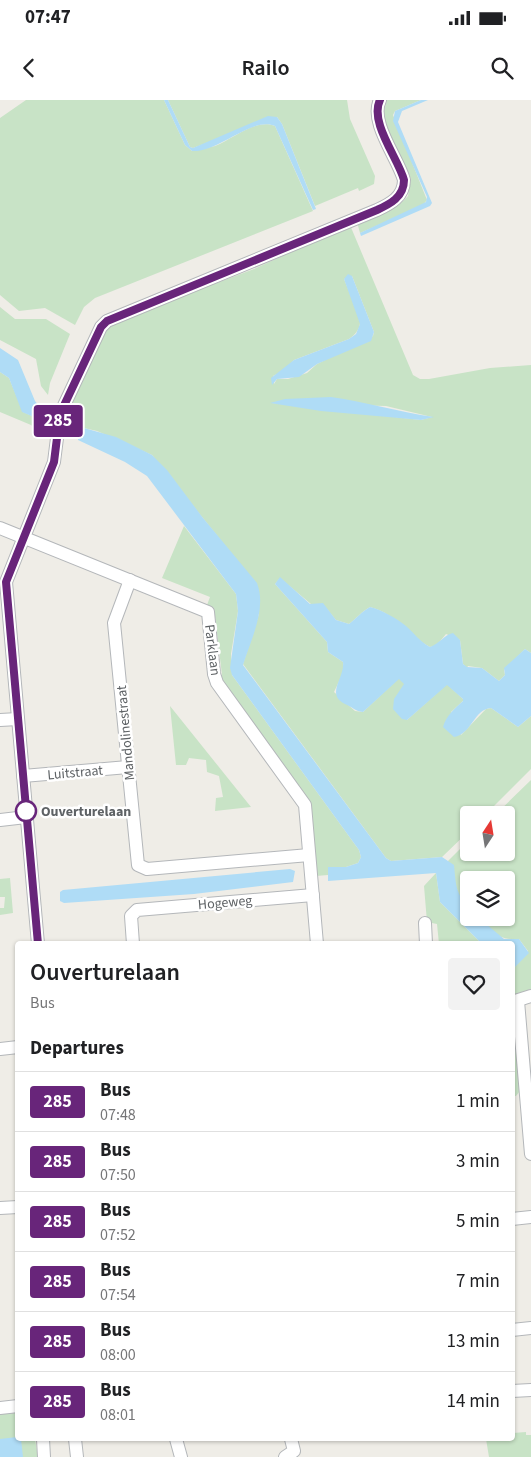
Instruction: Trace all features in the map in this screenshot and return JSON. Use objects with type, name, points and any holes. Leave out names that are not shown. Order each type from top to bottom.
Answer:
[{"type":"street","points":[[38,941],[6,582],[54,462],[58,420],[101,327],[107,321],[377,210],[397,198],[403,190],[404,180],[379,124],[377,107],[380,100]]},
{"type":"street","name":"Parklaan","points":[[0,528],[208,612],[215,679],[303,800],[317,941]]},
{"type":"street","name":"Mandolinestraat","points":[[130,580],[114,623],[137,862],[143,869],[309,855]]},
{"type":"street","points":[[0,720],[18,719]]},
{"type":"street","name":"Luitstraat","points":[[23,776],[128,767]]},
{"type":"street","points":[[0,820],[26,817]]},
{"type":"street","name":"Hogeweg","points":[[133,941],[131,916],[137,910],[313,895]]},
{"type":"street","points":[[425,923],[426,941]]},
{"type":"street","points":[[531,996],[515,1001],[528,1099],[531,1154]]},
{"type":"street","points":[[0,1049],[15,1047]]},
{"type":"street","points":[[515,1100],[528,1099]]},
{"type":"street","points":[[0,1208],[15,1206]]},
{"type":"street","points":[[515,1219],[531,1217]]},
{"type":"street","points":[[515,1330],[531,1328]]},
{"type":"street","points":[[515,1391],[531,1390]]},
{"type":"street","points":[[0,1408],[15,1406]]},
{"type":"street","points":[[42,1441],[44,1457]]},
{"type":"street","points":[[75,1441],[77,1457]]},
{"type":"street","points":[[176,1441],[180,1457]]},
{"type":"street","points":[[285,1457],[294,1451],[292,1441]]},
{"type":"green space","points":[[26,100],[164,100],[185,145],[192,151],[215,146],[252,127],[268,124],[275,126],[313,211],[95,298],[84,307],[75,325],[45,308],[19,311],[0,295],[0,118]]},
{"type":"green space","points":[[168,100],[347,100],[350,119],[375,176],[374,184],[359,191],[358,188],[315,206],[282,124],[277,117],[193,148],[190,147]]},
{"type":"green space","points":[[387,100],[421,100],[395,111],[393,115],[427,200],[422,206],[360,233],[357,222],[399,205],[408,196],[411,179],[382,118]]},
{"type":"green space","points":[[350,225],[413,375],[420,379],[429,379],[490,368],[531,365],[531,653],[525,649],[504,670],[505,675],[499,681],[482,668],[468,666],[467,668],[463,664],[460,640],[446,634],[437,645],[430,647],[388,615],[370,607],[349,624],[336,620],[326,608],[311,604],[280,578],[275,584],[327,642],[328,652],[343,662],[344,671],[334,692],[355,711],[363,712],[399,678],[405,684],[401,690],[407,720],[447,684],[464,700],[451,712],[461,735],[486,709],[491,708],[518,727],[531,716],[531,769],[494,806],[460,806],[460,840],[442,857],[391,861],[386,858],[243,664],[259,614],[223,543],[152,455],[97,431],[84,428],[78,431],[64,425],[67,412],[103,333],[120,319],[254,269]],"holes":[[[352,276],[374,332],[373,336],[317,364],[307,373],[288,379],[277,379],[274,384],[273,376],[283,371],[294,360],[349,339],[356,333],[360,325],[360,319],[344,279]],[[272,403],[386,406],[432,417],[421,420]]]},
{"type":"green space","points":[[0,307],[15,319],[46,319],[70,334],[50,383],[48,395],[41,386],[36,359],[0,340]]},
{"type":"green space","points":[[0,372],[9,378],[23,412],[41,420],[43,418],[50,421],[48,437],[31,425],[0,412]]},
{"type":"green space","points":[[184,526],[236,594],[238,611],[231,654],[232,675],[359,850],[361,857],[358,863],[346,867],[328,867],[328,875],[316,876],[310,804],[219,676],[222,675],[214,608],[207,605],[210,597],[162,578]]},
{"type":"green space","points":[[170,706],[251,807],[215,811],[216,798],[223,797],[219,776],[207,772],[206,760],[189,758],[186,765],[176,765]]},
{"type":"green space","points":[[531,780],[531,989],[515,994],[515,967],[528,951],[519,939],[501,937],[486,926],[515,926],[515,871],[460,871],[460,898],[447,862],[460,849],[460,861],[515,861],[515,806],[504,806]]},
{"type":"green space","points":[[436,873],[440,902],[460,922],[460,926],[464,926],[479,941],[439,941],[437,924],[427,922],[424,886]]},
{"type":"green space","points":[[10,878],[13,913],[0,915],[0,908],[4,908],[5,897],[0,897],[0,879]]},
{"type":"green space","points":[[515,1045],[520,1091],[515,1096]]},
{"type":"green space","points":[[15,1413],[15,1441],[35,1441],[38,1457],[0,1457],[0,1414]]},
{"type":"green space","points":[[526,1432],[526,1435],[531,1435],[531,1457],[489,1457],[486,1441],[515,1441],[515,1433]]},
{"type":"water","points":[[164,100],[168,100],[190,147],[193,148],[268,116],[277,117],[282,124],[316,209],[313,210],[275,126],[266,124],[256,126],[213,147],[192,151],[185,145]]},
{"type":"water","points":[[421,100],[428,100],[402,111],[398,122],[432,203],[430,206],[361,236],[360,233],[426,202],[427,197],[393,121],[395,111]]},
{"type":"water","points":[[348,274],[352,276],[374,332],[371,341],[317,364],[299,377],[277,379],[272,385],[271,378],[294,360],[349,339],[356,334],[360,324],[344,279]]},
{"type":"water","points":[[0,348],[18,360],[35,401],[44,412],[41,420],[22,412],[9,378],[0,372]]},
{"type":"water","points":[[331,397],[434,417],[421,420],[321,411],[270,403],[285,399]]},
{"type":"water","points":[[84,428],[116,437],[152,455],[167,470],[203,518],[257,583],[260,593],[259,614],[243,665],[386,858],[391,861],[442,857],[454,865],[457,888],[460,895],[460,922],[440,902],[436,873],[328,881],[328,867],[346,867],[358,863],[361,857],[359,850],[232,675],[230,668],[238,611],[236,594],[147,476],[125,462],[78,440],[78,431]]},
{"type":"water","points":[[280,577],[310,604],[323,603],[336,620],[349,624],[370,607],[398,620],[430,647],[453,633],[460,640],[463,664],[467,667],[482,668],[499,681],[505,675],[504,668],[525,649],[531,653],[531,716],[518,727],[491,708],[485,709],[465,731],[454,737],[443,727],[454,709],[463,699],[447,685],[407,720],[402,719],[393,709],[394,699],[404,684],[399,679],[363,712],[355,710],[339,700],[336,691],[343,662],[328,652],[327,642],[275,584]]},
{"type":"water","points":[[290,869],[295,871],[293,882],[194,894],[64,903],[60,901],[60,892],[63,890]]},
{"type":"water","points":[[464,926],[489,926],[504,939],[519,939],[529,953],[515,967],[515,941],[479,941]]},
{"type":"water","points":[[15,1437],[15,1441],[21,1441],[23,1457],[0,1457],[0,1439]]},
{"type":"bus line","name":"285","points":[[38,941],[6,582],[54,462],[60,414],[101,327],[111,318],[281,250],[394,201],[403,190],[404,180],[379,124],[377,107],[380,100]]},
{"type":"place","name":"Ouverturelaan","points":[[26,811]]}]
